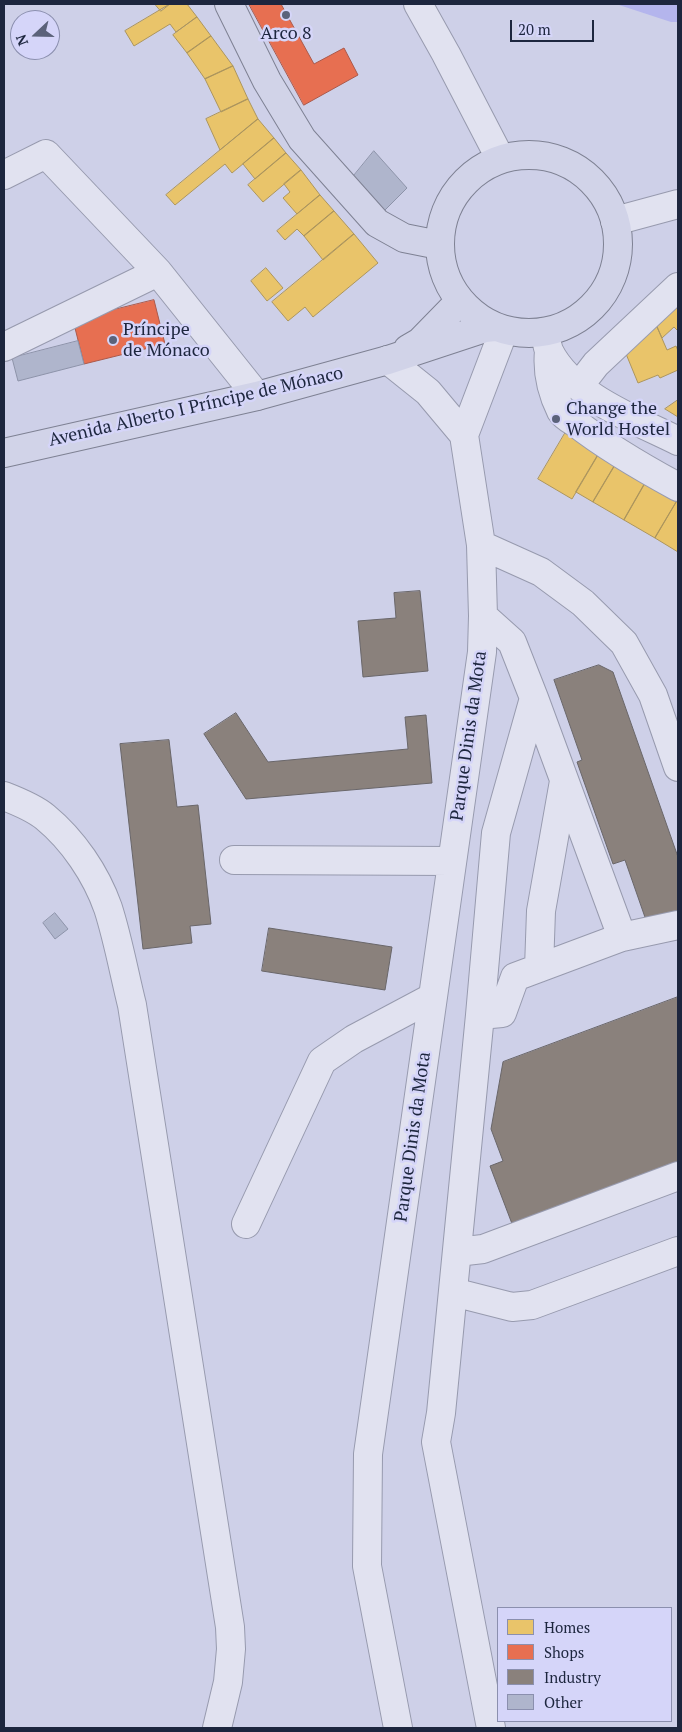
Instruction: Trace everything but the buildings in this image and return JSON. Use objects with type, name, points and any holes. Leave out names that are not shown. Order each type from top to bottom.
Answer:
[{"type":"main road","points":[[229,4],[267,81],[308,146],[376,222],[404,238],[440,245]]},
{"type":"main road","points":[[529,154],[558,158],[584,173],[604,194],[616,221],[618,251],[611,280],[595,304],[546,342],[530,334],[500,328],[482,320],[460,300],[445,275],[440,245],[443,217],[455,192],[475,171],[500,158],[529,154]]},
{"type":"main road","name":"Avenida Alberto I Príncipe de Mónaco","points":[[388,360],[420,342],[460,300]]},
{"type":"main road","name":"Avenida Alberto I Príncipe de Mónaco","points":[[4,453],[257,396],[388,360],[485,328],[500,328]]},
{"type":"street","points":[[418,4],[500,158]]},
{"type":"street","points":[[4,175],[46,154],[158,272],[257,396]]},
{"type":"street","points":[[616,221],[678,204]]},
{"type":"street","points":[[4,347],[158,272]]},
{"type":"street","points":[[579,386],[596,364],[678,287]]},
{"type":"street","points":[[464,435],[500,328]]},
{"type":"street","points":[[546,342],[562,371],[579,386],[598,400],[678,441]]},
{"type":"street","points":[[546,342],[552,384],[562,413],[591,435],[678,487]]},
{"type":"street","points":[[388,360],[428,392],[464,435]]},
{"type":"street","name":"Parque Dinis da Mota","points":[[398,1728],[367,1566],[368,1454],[482,652],[481,546],[464,435]]},
{"type":"street","points":[[481,546],[541,572],[583,603],[624,643],[653,695],[678,767]]},
{"type":"street","points":[[483,616],[512,642],[622,937]]},
{"type":"street","points":[[491,1728],[436,1442],[441,1413],[457,1252],[496,833],[534,698]]},
{"type":"street","points":[[539,968],[541,911],[564,780]]},
{"type":"street","points":[[4,796],[44,816],[65,836],[84,860],[108,908],[132,1005],[230,1627],[231,1649],[228,1682],[217,1728]]},
{"type":"street","points":[[234,860],[452,861]]},
{"type":"street","points":[[480,1015],[502,1013],[515,977],[622,937],[678,925]]},
{"type":"street","points":[[246,1224],[322,1061],[354,1038],[433,997]]},
{"type":"street","points":[[457,1252],[483,1249],[678,1176]]},
{"type":"street","points":[[453,1292],[512,1307],[532,1305],[678,1251]]},
{"type":"sand","points":[[616,4],[678,4],[678,22],[671,22]]},
{"type":"place","name":"Arco 8","points":[[286,15]]},
{"type":"place","name":"Príncipe de Mónaco","points":[[113,340]]},
{"type":"place","name":"Change the World Hostel","points":[[556,419]]}]
